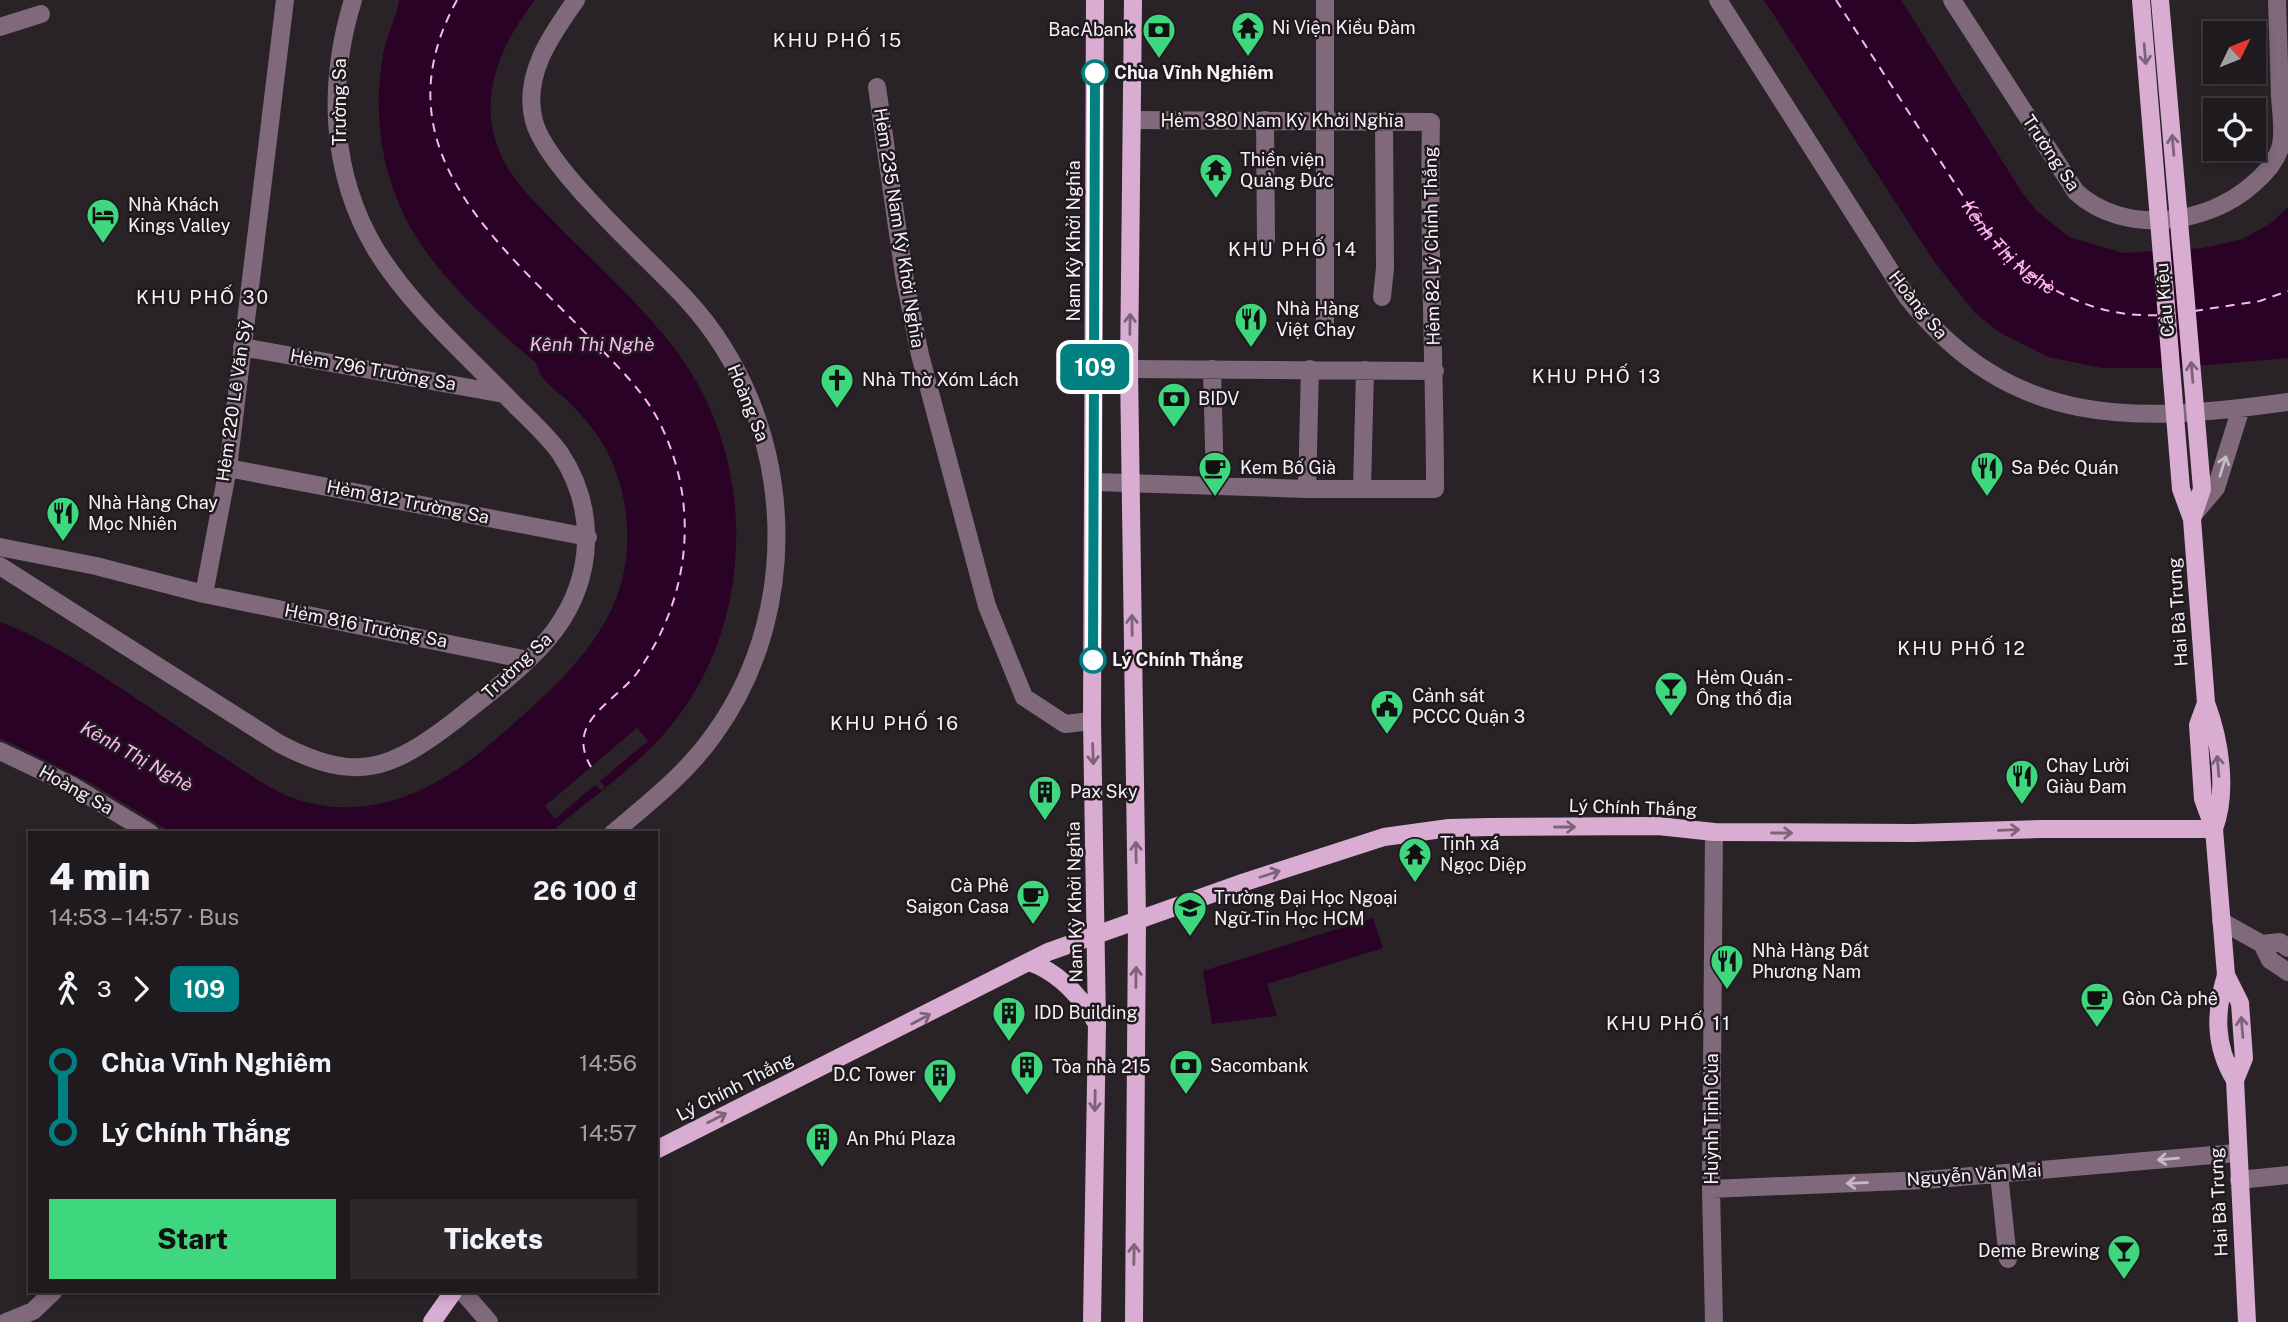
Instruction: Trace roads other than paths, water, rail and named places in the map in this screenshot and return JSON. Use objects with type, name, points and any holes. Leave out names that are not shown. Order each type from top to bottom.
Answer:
[{"type":"main road","name":"Nam Kỳ Khởi Nghĩa","points":[[1092,1322],[1097,1024],[1092,721],[1095,0]]},
{"type":"main road","points":[[1133,0],[1129,369],[1137,921],[1133,1322]]},
{"type":"main road","name":"Cầu Kiệu","points":[[2141,0],[2181,489]]},
{"type":"main road","name":"Cầu Kiệu","points":[[2160,0],[2202,489]]},
{"type":"main road","name":"Hai Bà Trưng","points":[[2181,489],[2192,517],[2206,703],[2198,725],[2202,787],[2203,799],[2214,829],[2226,975],[2217,1007],[2223,1060],[2235,1080],[2236,1153],[2247,1322]]},
{"type":"main road","name":"Hai Bà Trưng","points":[[2192,517],[2202,489]]},
{"type":"main road","name":"Lý Chính Thắng","points":[[658,1149],[1030,962],[1097,935],[1384,837],[1449,828],[1489,827],[1658,827],[1714,832],[1920,833],[2041,829],[2214,829]]},
{"type":"main road","points":[[1030,962],[1043,967],[1077,995],[1097,1024]]},
{"type":"main road","points":[[432,1322],[452,1293]]},
{"type":"street","name":"Hẻm 220 Lê Văn Sỹ","points":[[204,594],[228,468],[285,0]]},
{"type":"street","name":"Trường Sa","points":[[0,566],[280,744],[336,767],[367,768],[402,756],[452,722],[528,660],[554,631],[576,596],[584,568],[588,537],[580,494],[570,471],[559,452],[406,292],[377,250],[353,204],[341,164],[336,100],[341,44],[353,0]]},
{"type":"street","name":"Hoàng Sa","points":[[576,0],[543,51],[534,79],[531,108],[539,137],[560,167],[689,302],[727,353],[758,419],[770,466],[776,510],[776,550],[769,614],[749,674],[704,747],[658,794],[615,831]]},
{"type":"street","points":[[1325,0],[1325,321]]},
{"type":"street","name":"Hoàng Sa","points":[[1718,0],[1901,289],[1924,318],[1958,352],[2017,388],[2077,409],[2138,414],[2241,408],[2288,402]]},
{"type":"street","name":"Trường Sa","points":[[1952,0],[2076,192],[2114,215],[2157,219],[2196,215],[2218,209],[2250,187],[2273,162],[2282,133],[2277,0]]},
{"type":"street","points":[[0,27],[41,14]]},
{"type":"street","name":"Hẻm 235 Nam Kỳ Khởi Nghĩa","points":[[877,87],[904,275],[920,355],[987,606],[1024,697],[1065,724],[1092,721]]},
{"type":"street","name":"Hẻm 380 Nam Kỳ Khởi Nghĩa","points":[[1133,120],[1431,122]]},
{"type":"street","points":[[1265,120],[1266,240]]},
{"type":"street","points":[[1382,297],[1385,268],[1384,121]]},
{"type":"street","name":"Hẻm 82 Lý Chính Thắng","points":[[1362,489],[1435,489],[1435,371],[1430,315],[1431,122]]},
{"type":"street","name":"Hẻm 796 Trường Sa","points":[[242,347],[504,394]]},
{"type":"street","points":[[1129,369],[1435,371]]},
{"type":"street","points":[[1212,369],[1215,484]]},
{"type":"street","points":[[1307,489],[1310,369]]},
{"type":"street","points":[[1095,482],[1362,489],[1365,370]]},
{"type":"street","points":[[2192,517],[2216,488],[2241,408]]},
{"type":"street","name":"Hẻm 812 Trường Sa","points":[[228,468],[588,537]]},
{"type":"street","points":[[0,547],[47,555],[204,594]]},
{"type":"street","points":[[36,587],[31,577],[31,567],[47,555]]},
{"type":"street","name":"Hẻm 816 Trường Sa","points":[[204,594],[528,660]]},
{"type":"street","name":"Hoàng Sa","points":[[0,751],[71,785],[147,831]]},
{"type":"street","name":"Huỳnh Tịnh Của","points":[[1714,832],[1711,1189],[1714,1322]]},
{"type":"street","points":[[2221,921],[2262,944],[2270,960],[2288,972]]},
{"type":"street","points":[[2262,944],[2280,942],[2288,948]]},
{"type":"street","name":"Nguyễn Văn Mai","points":[[1711,1189],[1926,1180],[2236,1153]]},
{"type":"street","points":[[1999,1174],[2008,1259]]},
{"type":"street","points":[[2239,1180],[2288,1175]]},
{"type":"street","points":[[6,1322],[33,1311],[52,1293]]},
{"type":"street","points":[[464,1293],[489,1322]]},
{"type":"water","name":"Kênh Thị Nghè","points":[[399,0],[535,0],[509,39],[494,82],[492,126],[498,148],[509,170],[527,194],[635,302],[662,333],[691,373],[705,398],[725,451],[735,506],[735,563],[728,608],[706,671],[669,728],[627,770],[552,831],[169,831],[91,783],[0,738],[0,622],[27,633],[83,664],[270,787],[305,802],[332,807],[358,807],[384,803],[432,785],[476,756],[568,672],[588,648],[618,593],[626,561],[627,527],[621,488],[607,451],[584,418],[543,378],[535,362],[476,308],[432,260],[408,223],[392,186],[380,131],[379,92],[384,48]]},
{"type":"water","name":"Kênh Thị Nghè","points":[[1764,0],[1901,0],[2023,194],[2037,211],[2069,237],[2123,253],[2203,248],[2243,239],[2271,223],[2288,207],[2288,358],[2174,368],[2102,368],[2048,357],[1999,332],[1975,313],[1935,263]]},
{"type":"water","points":[[1373,918],[1383,948],[1267,984],[1277,1016],[1212,1024],[1203,971]]},
{"type":"place","name":"Ni Viện Kiều Đàm","points":[[1248,58]]},
{"type":"place","name":"BacAbank","points":[[1159,60]]},
{"type":"place","name":"Chùa Vĩnh Nghiêm","points":[[1095,73]]},
{"type":"place","name":"Thiền viện Quảng Đức","points":[[1216,200]]},
{"type":"place","name":"Nhà Khách Kings Valley","points":[[103,245]]},
{"type":"place","name":"Nhà Hàng Việt Chay","points":[[1251,349]]},
{"type":"place","name":"Nhà Thờ Xóm Lách","points":[[837,410]]},
{"type":"place","name":"BIDV","points":[[1174,429]]},
{"type":"place","name":"Kem Bố Già","points":[[1215,498]]},
{"type":"place","name":"Sa Đéc Quán","points":[[1987,498]]},
{"type":"place","name":"Nhà Hàng Chay Mọc Nhiên","points":[[63,543]]},
{"type":"place","name":"Lý Chính Thắng","points":[[1093,660]]},
{"type":"place","name":"Hẻm Quán - Ông thổ địa","points":[[1671,718]]},
{"type":"place","name":"Cảnh sát PCCC Quận 3","points":[[1387,736]]},
{"type":"place","name":"Chay Lười Giàu Đam","points":[[2022,806]]},
{"type":"place","name":"Pax Sky","points":[[1045,822]]},
{"type":"place","name":"Tịnh xá Ngọc Diệp","points":[[1415,884]]},
{"type":"place","name":"Cà Phê Saigon Casa","points":[[1033,926]]},
{"type":"place","name":"Trường Đại Học Ngoại Ngữ-Tin Học HCM","points":[[1190,938]]},
{"type":"place","name":"Nhà Hàng Đất Phương Nam","points":[[1727,991]]},
{"type":"place","name":"Gòn Cà phê","points":[[2097,1029]]},
{"type":"place","name":"IDD Building","points":[[1009,1043]]},
{"type":"place","name":"Sacombank","points":[[1186,1096]]},
{"type":"place","name":"Tòa nhà 215","points":[[1027,1097]]},
{"type":"place","name":"D.C Tower","points":[[940,1105]]},
{"type":"place","name":"An Phú Plaza","points":[[822,1169]]},
{"type":"place","name":"Deme Brewing","points":[[2124,1281]]},
{"type":"district","name":"KHU PHỐ 15","points":[[838,40]]},
{"type":"district","name":"KHU PHỐ 14","points":[[1293,249]]},
{"type":"district","name":"KHU PHỐ 30","points":[[203,297]]},
{"type":"district","name":"KHU PHỐ 13","points":[[1597,376]]},
{"type":"district","name":"KHU PHỐ 12","points":[[1962,648]]},
{"type":"district","name":"KHU PHỐ 16","points":[[895,723]]},
{"type":"district","name":"KHU PHỐ 11","points":[[1669,1023]]}]
